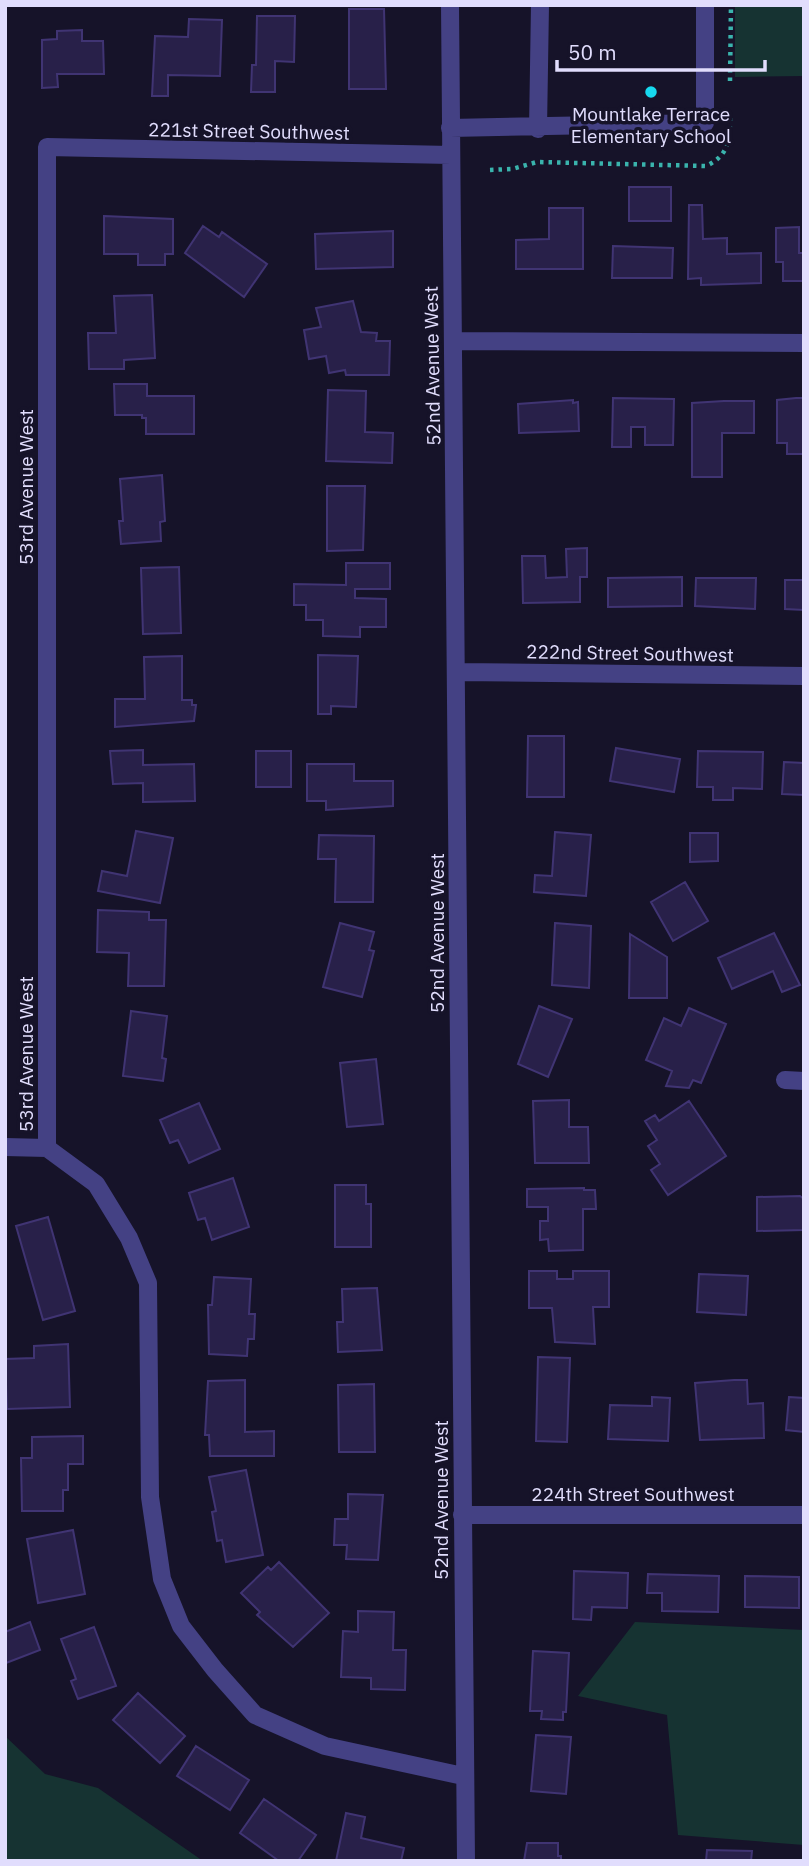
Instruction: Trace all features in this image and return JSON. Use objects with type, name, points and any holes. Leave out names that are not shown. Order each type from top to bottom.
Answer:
[{"type":"street","name":"52nd Avenue West","points":[[450,5],[457,672],[463,1776],[466,1861]]},
{"type":"street","points":[[538,129],[540,5]]},
{"type":"street","points":[[450,128],[538,129],[705,123],[705,5]]},
{"type":"street","name":"221st Street Southwest","points":[[47,148],[451,155]]},
{"type":"street","name":"53rd Avenue West","points":[[47,148],[47,1147],[96,1184],[130,1238],[148,1283],[150,1497],[162,1579],[181,1626],[255,1715],[325,1746],[463,1776]]},
{"type":"street","points":[[453,341],[804,343]]},
{"type":"street","name":"222nd Street Southwest","points":[[457,672],[804,676]]},
{"type":"street","points":[[785,1080],[804,1081]]},
{"type":"street","points":[[5,1147],[47,1147]]},
{"type":"street","name":"224th Street Southwest","points":[[462,1515],[804,1515]]},
{"type":"green space","points":[[735,5],[804,5],[804,76],[735,77]]},
{"type":"green space","points":[[635,1622],[804,1630],[804,1845],[678,1835],[667,1715],[578,1696]]},
{"type":"green space","points":[[5,1736],[45,1774],[98,1788],[203,1861],[5,1861]]},
{"type":"building","points":[[349,9],[384,9],[386,89],[349,89]]},
{"type":"building","points":[[257,16],[295,16],[294,62],[275,61],[275,92],[251,92],[252,65],[256,65]]},
{"type":"building","points":[[189,19],[222,20],[220,76],[168,75],[168,96],[152,96],[155,36],[188,37]]},
{"type":"building","points":[[82,30],[82,41],[103,41],[104,74],[57,74],[58,87],[42,88],[42,40],[57,39],[57,31]]},
{"type":"building","points":[[629,187],[671,187],[671,221],[629,221]]},
{"type":"building","points":[[689,205],[702,205],[703,239],[727,238],[727,254],[761,253],[761,283],[701,285],[701,278],[688,279]]},
{"type":"building","points":[[549,208],[583,208],[583,269],[516,269],[516,240],[549,239]]},
{"type":"building","points":[[104,216],[173,219],[173,254],[165,254],[165,265],[138,265],[138,254],[104,254]]},
{"type":"building","points":[[203,226],[219,237],[222,232],[267,264],[244,297],[185,253]]},
{"type":"building","points":[[799,227],[799,253],[804,253],[804,281],[783,281],[783,262],[776,262],[776,228]]},
{"type":"building","points":[[393,231],[393,267],[316,269],[315,234]]},
{"type":"building","points":[[613,246],[673,248],[672,278],[612,278]]},
{"type":"building","points":[[152,295],[155,358],[124,360],[124,369],[89,369],[88,333],[116,333],[114,296]]},
{"type":"building","points":[[353,301],[361,332],[377,333],[376,341],[390,341],[389,375],[346,375],[345,370],[329,373],[326,356],[309,359],[304,330],[321,327],[316,308]]},
{"type":"building","points":[[114,384],[147,384],[147,396],[194,396],[194,434],[146,434],[146,418],[142,418],[142,415],[115,415]]},
{"type":"building","points":[[328,390],[366,391],[365,432],[393,433],[392,463],[326,461]]},
{"type":"building","points":[[613,398],[674,399],[673,445],[645,445],[645,427],[631,427],[631,447],[612,447]]},
{"type":"building","points":[[804,398],[804,454],[787,454],[787,443],[777,443],[777,400]]},
{"type":"building","points":[[573,400],[573,403],[578,402],[579,431],[519,433],[518,404]]},
{"type":"building","points":[[754,401],[754,433],[722,433],[722,477],[692,477],[692,403]]},
{"type":"building","points":[[162,475],[165,521],[160,522],[161,541],[121,544],[119,521],[123,521],[120,479]]},
{"type":"building","points":[[327,486],[365,486],[363,550],[327,551]]},
{"type":"building","points":[[587,548],[587,577],[580,577],[580,602],[523,603],[522,556],[545,556],[546,578],[567,577],[566,549]]},
{"type":"building","points":[[346,563],[390,563],[390,589],[355,589],[355,598],[386,599],[386,627],[360,627],[360,637],[323,636],[323,620],[306,620],[306,605],[294,605],[294,584],[346,585]]},
{"type":"building","points":[[179,567],[181,633],[143,634],[141,568]]},
{"type":"building","points":[[682,577],[682,606],[608,607],[608,578]]},
{"type":"building","points":[[696,578],[756,578],[755,609],[695,606]]},
{"type":"building","points":[[785,580],[804,580],[804,610],[785,609]]},
{"type":"building","points":[[318,655],[358,656],[356,707],[331,706],[331,714],[318,714]]},
{"type":"building","points":[[182,656],[182,700],[192,700],[192,705],[196,705],[194,721],[115,727],[115,699],[145,699],[144,657]]},
{"type":"building","points":[[528,736],[564,736],[564,797],[527,797]]},
{"type":"building","points":[[616,748],[680,759],[674,792],[610,781]]},
{"type":"building","points":[[143,750],[143,765],[194,764],[195,801],[143,802],[143,783],[113,784],[110,751]]},
{"type":"building","points":[[256,751],[291,751],[291,787],[256,787]]},
{"type":"building","points":[[698,751],[763,752],[762,789],[733,788],[733,800],[713,800],[713,787],[697,787]]},
{"type":"building","points":[[784,762],[804,763],[804,795],[782,794]]},
{"type":"building","points":[[307,764],[354,764],[354,781],[393,781],[393,806],[326,810],[326,801],[307,801]]},
{"type":"building","points":[[136,831],[173,838],[160,903],[98,891],[102,871],[127,876]]},
{"type":"building","points":[[555,832],[591,835],[586,896],[534,892],[535,875],[552,876]]},
{"type":"building","points":[[690,833],[718,833],[718,861],[690,862]]},
{"type":"building","points":[[319,835],[374,836],[373,902],[335,902],[336,859],[318,859]]},
{"type":"building","points":[[685,882],[708,921],[673,941],[651,902]]},
{"type":"building","points":[[98,910],[149,912],[149,920],[166,920],[164,986],[128,986],[129,953],[97,952]]},
{"type":"building","points":[[340,923],[374,932],[369,950],[374,951],[362,997],[323,987]]},
{"type":"building","points":[[555,923],[591,926],[589,988],[552,985]]},
{"type":"building","points":[[774,933],[800,985],[782,992],[773,971],[732,989],[718,958]]},
{"type":"building","points":[[630,934],[667,957],[667,998],[629,998]]},
{"type":"building","points":[[539,1006],[572,1019],[548,1077],[518,1064]]},
{"type":"building","points":[[689,1008],[726,1024],[701,1083],[693,1080],[689,1088],[666,1086],[672,1071],[646,1060],[664,1018],[681,1026]]},
{"type":"building","points":[[131,1011],[167,1016],[162,1058],[166,1059],[163,1081],[123,1076]]},
{"type":"building","points":[[376,1059],[383,1124],[347,1127],[340,1063]]},
{"type":"building","points":[[569,1100],[569,1127],[588,1127],[589,1163],[535,1163],[533,1101]]},
{"type":"building","points":[[689,1101],[726,1156],[668,1195],[651,1170],[660,1164],[648,1146],[657,1140],[645,1121],[655,1115],[659,1121]]},
{"type":"building","points":[[199,1103],[220,1149],[189,1163],[178,1140],[170,1143],[160,1120]]},
{"type":"building","points":[[233,1178],[249,1227],[212,1240],[205,1218],[198,1220],[189,1193]]},
{"type":"building","points":[[335,1185],[366,1185],[366,1204],[371,1204],[371,1247],[335,1247]]},
{"type":"building","points":[[527,1189],[595,1190],[596,1209],[583,1209],[583,1250],[549,1251],[548,1239],[540,1240],[540,1221],[548,1221],[548,1207],[527,1207]]},
{"type":"building","points":[[800,1196],[804,1199],[804,1230],[757,1231],[757,1197]]},
{"type":"building","points":[[48,1217],[75,1311],[43,1320],[16,1226]]},
{"type":"building","points":[[529,1271],[557,1271],[557,1279],[573,1279],[573,1271],[609,1271],[609,1307],[593,1307],[595,1344],[555,1342],[552,1308],[529,1308]]},
{"type":"building","points":[[699,1274],[748,1276],[746,1315],[697,1312]]},
{"type":"building","points":[[214,1277],[251,1279],[249,1314],[255,1314],[254,1339],[248,1339],[247,1356],[209,1354],[208,1305],[212,1305]]},
{"type":"building","points":[[377,1288],[382,1350],[338,1352],[337,1322],[343,1322],[342,1289]]},
{"type":"building","points":[[68,1344],[70,1407],[7,1409],[5,1359],[34,1358],[34,1346]]},
{"type":"building","points":[[538,1357],[570,1358],[567,1442],[536,1441]]},
{"type":"building","points":[[245,1380],[245,1432],[274,1431],[274,1456],[210,1456],[209,1435],[205,1435],[208,1381]]},
{"type":"building","points":[[747,1380],[748,1404],[763,1403],[764,1438],[700,1440],[695,1383]]},
{"type":"building","points":[[374,1384],[375,1452],[339,1452],[338,1385]]},
{"type":"building","points":[[652,1397],[670,1398],[668,1441],[608,1439],[610,1405],[652,1406]]},
{"type":"building","points":[[789,1397],[804,1398],[804,1432],[786,1430]]},
{"type":"building","points":[[83,1436],[83,1464],[68,1464],[68,1490],[63,1490],[63,1511],[22,1511],[21,1458],[32,1458],[32,1437]]},
{"type":"building","points":[[246,1470],[263,1555],[226,1562],[222,1540],[217,1541],[212,1512],[216,1511],[209,1477]]},
{"type":"building","points":[[348,1494],[383,1495],[378,1560],[346,1559],[347,1545],[334,1545],[335,1519],[348,1519]]},
{"type":"building","points":[[73,1530],[85,1594],[38,1603],[27,1539]]},
{"type":"building","points":[[279,1562],[329,1613],[293,1647],[257,1615],[260,1612],[241,1593],[268,1567],[271,1570]]},
{"type":"building","points":[[574,1571],[628,1573],[627,1608],[592,1607],[591,1620],[573,1619]]},
{"type":"building","points":[[648,1574],[719,1576],[718,1612],[662,1611],[662,1593],[647,1593]]},
{"type":"building","points":[[745,1576],[799,1577],[799,1608],[745,1607]]},
{"type":"building","points":[[358,1611],[394,1612],[393,1650],[406,1650],[405,1690],[371,1689],[371,1678],[341,1677],[343,1631],[358,1632]]},
{"type":"building","points":[[30,1622],[40,1650],[6,1663],[5,1632]]},
{"type":"building","points":[[94,1627],[116,1686],[78,1699],[71,1681],[76,1679],[61,1639]]},
{"type":"building","points":[[533,1651],[569,1653],[566,1712],[563,1712],[563,1720],[541,1719],[542,1711],[530,1711]]},
{"type":"building","points":[[138,1693],[185,1736],[160,1763],[113,1720]]},
{"type":"building","points":[[536,1735],[571,1737],[566,1794],[531,1791]]},
{"type":"building","points":[[196,1746],[249,1780],[230,1810],[177,1776]]},
{"type":"building","points":[[264,1799],[316,1835],[298,1861],[279,1861],[240,1833]]},
{"type":"building","points":[[346,1813],[365,1817],[361,1838],[404,1848],[401,1861],[336,1861]]},
{"type":"building","points":[[527,1843],[558,1843],[558,1856],[561,1856],[561,1861],[524,1861]]},
{"type":"building","points":[[707,1850],[752,1851],[751,1861],[706,1861]]},
{"type":"place","name":"Mountlake Terrace Elementary School","points":[[651,92]]}]
